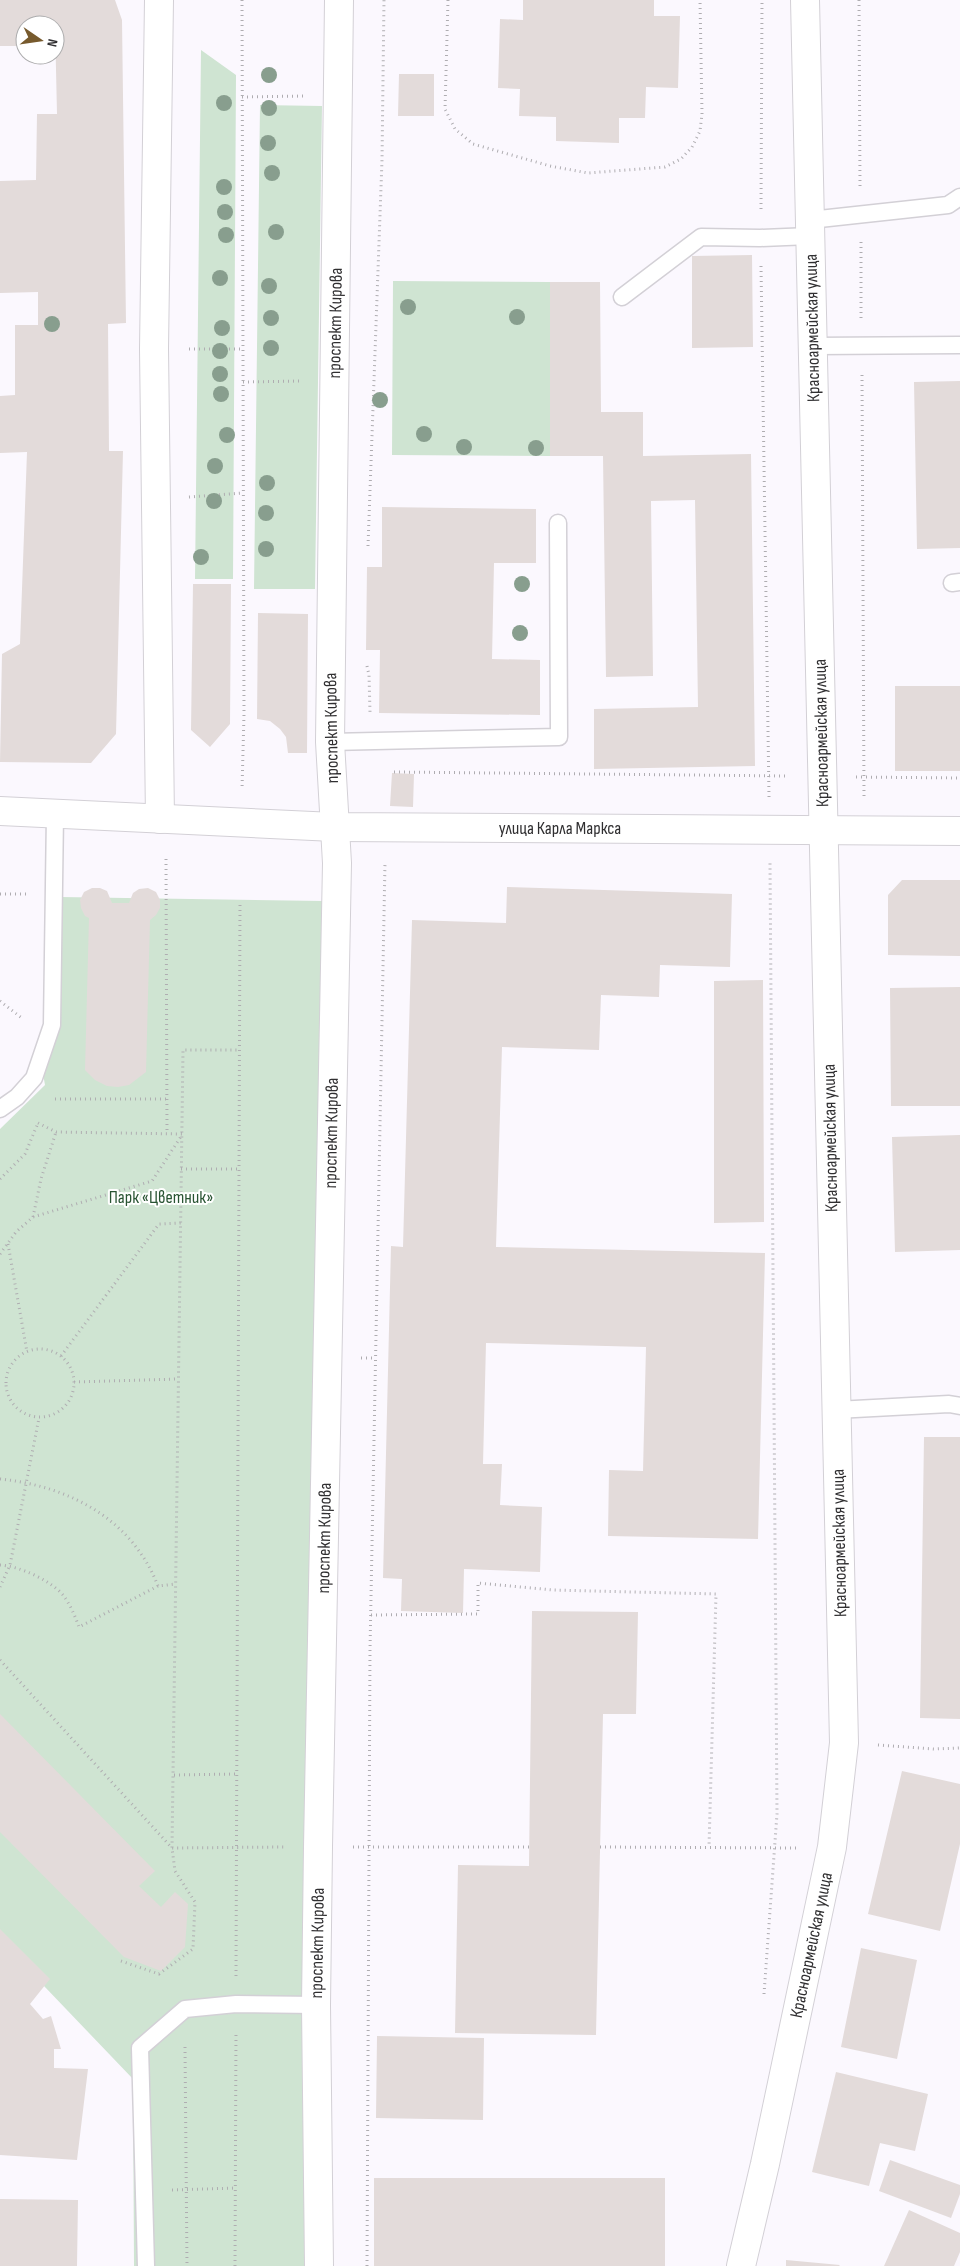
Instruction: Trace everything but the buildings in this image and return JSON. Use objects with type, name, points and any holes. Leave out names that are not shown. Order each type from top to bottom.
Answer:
[{"type":"street","points":[[159,0],[154,349],[160,819]]},
{"type":"street","name":"проспект Кирова","points":[[319,2266],[316,2005],[336,863],[330,742],[339,0]]},
{"type":"street","name":"Красноармейская улица","points":[[741,2266],[765,2164],[832,1847],[844,1743],[805,0]]},
{"type":"street","name":"улица Карла Маркса","points":[[0,811],[334,826],[960,831]]},
{"type":"lane","points":[[622,297],[701,237],[760,238],[810,228],[860,214],[948,205],[960,197]]},
{"type":"lane","points":[[812,346],[960,345]]},
{"type":"lane","points":[[330,742],[559,737],[558,523]]},
{"type":"lane","points":[[0,1110],[17,1097],[34,1078],[52,1025],[55,814]]},
{"type":"lane","points":[[836,1410],[950,1404],[960,1406]]},
{"type":"lane","points":[[146,2266],[140,2048],[185,2009],[236,2004],[316,2005]]},
{"type":"path","points":[[242,0],[242,789]]},
{"type":"path","points":[[367,550],[370,534],[382,160],[384,0]]},
{"type":"path","points":[[448,0],[445,109],[455,129],[474,144],[550,166],[588,173],[665,167],[680,158],[692,147],[700,130],[702,114],[700,0]]},
{"type":"path","points":[[762,0],[760,238],[769,829],[777,1814],[764,1996]]},
{"type":"path","points":[[859,0],[864,830]]},
{"type":"path","points":[[242,97],[338,96]]},
{"type":"path","points":[[154,349],[243,350]]},
{"type":"path","points":[[243,382],[289,382]]},
{"type":"path","points":[[155,499],[243,493]]},
{"type":"path","points":[[365,660],[370,675],[370,740]]},
{"type":"path","points":[[390,772],[960,778]]},
{"type":"path","points":[[166,859],[167,1133]]},
{"type":"path","points":[[367,2266],[371,1615],[385,863]]},
{"type":"path","points":[[236,2266],[240,904]]},
{"type":"path","points":[[121,1961],[159,1974],[193,1949],[195,1902],[175,1871],[172,1848],[183,1050],[240,1050]]},
{"type":"path","points":[[0,1179],[25,1154],[38,1124],[38,1099],[34,1078]]},
{"type":"path","points":[[38,1099],[167,1100]]},
{"type":"path","points":[[38,1124],[56,1132],[182,1134]]},
{"type":"path","points":[[33,1217],[41,1179],[56,1132]]},
{"type":"path","points":[[0,1254],[16,1232],[33,1217],[152,1181],[182,1134]]},
{"type":"path","points":[[182,1170],[239,1169]]},
{"type":"path","points":[[61,1356],[159,1224],[181,1223]]},
{"type":"path","points":[[8,1244],[27,1352]]},
{"type":"path","points":[[42,1349],[54,1352],[61,1356],[70,1368],[74,1382],[69,1401],[61,1410],[51,1416],[39,1418],[28,1416],[11,1403],[6,1388],[8,1371],[12,1362],[27,1352],[42,1349]]},
{"type":"path","points":[[74,1382],[178,1380]]},
{"type":"path","points":[[0,1388],[6,1388]]},
{"type":"path","points":[[0,1587],[10,1565],[39,1418]]},
{"type":"path","points":[[0,1479],[26,1482],[66,1494],[104,1517],[129,1538],[151,1569],[158,1586]]},
{"type":"path","points":[[0,1565],[10,1565],[30,1573],[63,1595],[79,1627],[158,1586],[176,1584]]},
{"type":"path","points":[[371,1615],[478,1614],[478,1583],[553,1590],[716,1594],[709,1847]]},
{"type":"path","points":[[0,1660],[172,1848],[237,1846],[530,1847]]},
{"type":"path","points":[[844,1743],[934,1749],[960,1748]]},
{"type":"path","points":[[174,1774],[237,1774]]},
{"type":"path","points":[[600,1847],[832,1847]]},
{"type":"path","points":[[185,2009],[187,2266]]},
{"type":"path","points":[[144,2191],[236,2188]]},
{"type":"green space","points":[[201,50],[236,75],[233,579],[195,579]]},
{"type":"green space","points":[[260,105],[322,106],[315,589],[254,589]]},
{"type":"green space","points":[[393,281],[550,282],[550,456],[392,455]]},
{"type":"green space","name":"Парк «Цветник»","points":[[61,897],[323,901],[317,2266],[134,2266],[133,2079],[0,1940],[0,1129],[45,1085],[43,1074]]}]
